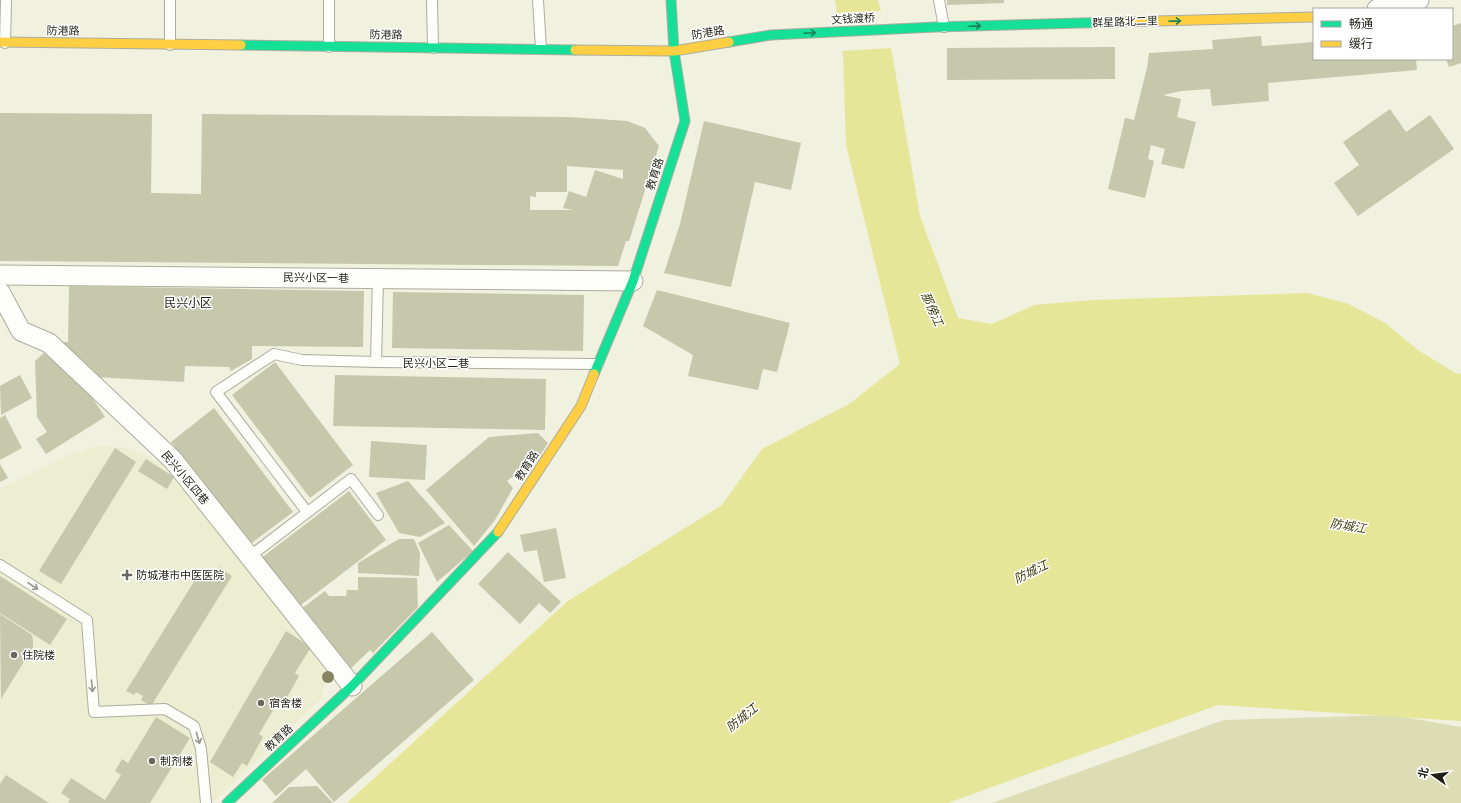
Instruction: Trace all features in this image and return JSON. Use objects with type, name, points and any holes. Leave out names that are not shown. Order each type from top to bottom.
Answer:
[{"type":"street","name":"教育路","points":[[227,803],[352,686],[498,532],[580,406],[633,281],[685,121],[674,51],[671,0]]},
{"type":"street","points":[[1382,8],[1419,0]]},
{"type":"street","name":"群星路北二里","points":[[940,27],[1313,17]]},
{"type":"street","name":"文钱渡桥","points":[[771,35],[940,27]]},
{"type":"street","name":"防港路","points":[[2,43],[674,51],[771,35]]},
{"type":"street","name":"民兴小区一巷","points":[[0,275],[633,281]]},
{"type":"street","name":"民兴小区四巷","points":[[0,292],[21,331],[48,343],[173,460],[352,686]]},
{"type":"lane","points":[[2,43],[6,0]]},
{"type":"lane","points":[[170,0],[170,44]]},
{"type":"lane","points":[[328,47],[330,0]]},
{"type":"lane","points":[[432,0],[434,48]]},
{"type":"lane","points":[[538,0],[541,49]]},
{"type":"lane","points":[[939,0],[940,27]]},
{"type":"lane","points":[[376,362],[378,278]]},
{"type":"lane","name":"民兴小区二巷","points":[[307,512],[216,392],[274,354],[302,360],[598,364]]},
{"type":"lane","points":[[249,557],[351,479],[378,515]]},
{"type":"lane","points":[[0,565],[87,620],[94,712],[165,709],[194,726],[201,750],[206,803]]},
{"type":"shaded area","name":"防城港市中医医院","points":[[97,446],[129,448],[165,465],[323,661],[325,677],[322,698],[212,803],[0,803],[0,489],[68,455]]},
{"type":"shaded area","points":[[1392,715],[1461,727],[1461,803],[992,803],[1224,720]]},
{"type":"water","points":[[835,0],[878,0],[892,53],[920,216],[958,318],[992,324],[1034,305],[1094,300],[1307,293],[1349,304],[1385,323],[1418,350],[1455,373],[1461,374],[1461,721],[1218,705],[948,803],[347,803],[568,601],[722,505],[762,449],[849,404],[900,364],[846,145],[843,54]]},
{"type":"pier","points":[[883,11],[893,48],[841,51],[835,13]]},
{"type":"building","points":[[947,0],[1004,0],[1004,3],[947,5]]},
{"type":"building","points":[[1461,23],[1461,63],[1449,67],[1446,60],[1453,60],[1453,26]]},
{"type":"building","points":[[1261,36],[1262,46],[1313,42],[1313,60],[1416,60],[1417,70],[1268,83],[1269,101],[1212,106],[1210,89],[1181,91],[1163,95],[1181,99],[1177,117],[1196,122],[1184,169],[1161,164],[1165,149],[1151,145],[1148,159],[1154,161],[1145,198],[1108,189],[1125,118],[1134,120],[1147,68],[1149,53],[1213,49],[1212,40]]},
{"type":"building","points":[[1115,47],[1115,79],[947,80],[947,48]]},
{"type":"building","points":[[1390,109],[1406,132],[1430,115],[1454,149],[1358,216],[1334,183],[1359,165],[1343,142]]},
{"type":"building","points":[[0,113],[152,114],[151,193],[201,194],[202,114],[568,117],[627,121],[645,128],[659,146],[629,241],[626,241],[618,266],[0,261]],"holes":[[[567,166],[623,170],[623,179],[595,170],[586,197],[569,191],[563,208],[573,210],[530,210],[530,196],[536,197],[536,192],[567,192]]]},
{"type":"building","points":[[704,121],[801,143],[791,190],[755,182],[731,287],[664,273],[680,224]]},
{"type":"building","points":[[69,286],[364,291],[363,347],[252,346],[252,359],[231,371],[229,367],[185,366],[184,382],[94,377],[57,342],[68,342]]},
{"type":"building","points":[[657,290],[790,323],[777,372],[763,369],[758,390],[688,376],[693,355],[643,326]]},
{"type":"building","points":[[393,292],[584,295],[583,351],[392,348]]},
{"type":"building","points":[[47,350],[85,387],[105,417],[46,454],[36,439],[47,432],[37,417],[35,361]]},
{"type":"building","points":[[275,362],[353,465],[310,498],[232,395]]},
{"type":"building","points":[[20,375],[32,398],[1,415],[0,386]]},
{"type":"building","points":[[335,375],[546,379],[545,430],[333,426]]},
{"type":"building","points":[[214,408],[293,512],[249,545],[171,442]]},
{"type":"building","points":[[5,415],[22,448],[0,460],[0,418]]},
{"type":"building","points":[[538,433],[548,443],[539,457],[507,481],[513,488],[495,520],[474,546],[426,490],[489,437]]},
{"type":"building","points":[[371,441],[427,445],[425,480],[369,477]]},
{"type":"building","points":[[115,448],[136,462],[61,584],[39,571]]},
{"type":"building","points":[[146,459],[174,477],[167,489],[138,471]]},
{"type":"building","points":[[0,464],[8,478],[0,482]]},
{"type":"building","points":[[408,481],[445,523],[420,537],[399,533],[376,493]]},
{"type":"building","points":[[349,491],[386,540],[297,608],[260,559]]},
{"type":"building","points":[[449,525],[473,551],[437,582],[418,543]]},
{"type":"building","points":[[556,528],[566,578],[544,582],[537,550],[524,552],[520,535]]},
{"type":"building","points":[[399,539],[414,539],[420,553],[419,576],[358,573],[358,563]]},
{"type":"building","points":[[508,552],[561,602],[550,613],[539,603],[520,624],[478,584]]},
{"type":"building","points":[[219,567],[232,576],[151,706],[141,700],[143,696],[136,692],[134,695],[126,691],[200,572],[211,579]]},
{"type":"building","points":[[0,576],[67,619],[50,645],[0,613]]},
{"type":"building","points":[[358,577],[417,578],[418,607],[373,653],[370,650],[347,672],[297,612],[325,591],[329,596],[346,596],[347,590],[358,590]]},
{"type":"building","name":"住院楼","points":[[0,614],[32,635],[33,641],[33,647],[1,699]]},
{"type":"building","name":"宿舍楼","points":[[286,631],[311,647],[295,673],[299,676],[283,705],[278,702],[259,734],[263,737],[247,766],[242,763],[233,777],[210,762]]},
{"type":"building","points":[[432,632],[474,680],[334,802],[306,769],[276,796],[262,780]]},
{"type":"building","name":"制剂楼","points":[[156,717],[190,738],[150,803],[68,803],[70,799],[61,793],[71,778],[105,800],[121,775],[115,771],[122,759],[128,763]]},
{"type":"building","points":[[6,775],[49,803],[0,803],[0,784]]},
{"type":"building","points":[[317,786],[333,803],[272,803],[289,787]]},
{"type":"traffic: fast","points":[[594,374],[633,281],[685,121],[674,51],[671,0]]},
{"type":"traffic: fast","points":[[729,42],[771,35],[936,27],[1118,22]]},
{"type":"traffic: fast","points":[[241,45],[575,50]]},
{"type":"traffic: fast","points":[[227,803],[352,686],[498,532]]},
{"type":"traffic: slow","points":[[1118,22],[1313,17]]},
{"type":"traffic: slow","points":[[0,42],[241,45]]},
{"type":"traffic: slow","points":[[575,50],[674,51],[729,42]]},
{"type":"traffic: slow","points":[[498,532],[581,406],[594,374]]},
{"type":"place","name":"防城港市中医医院","points":[[127,575]]},
{"type":"place","name":"住院楼","points":[[14,655]]},
{"type":"place","name":"宿舍楼","points":[[261,703]]},
{"type":"place","name":"制剂楼","points":[[152,761]]},
{"type":"district","name":"民兴小区","points":[[188,303]]},
{"type":"water label","name":"那傍江","points":[[932,309]]},
{"type":"water label","name":"防城江","points":[[1348,526]]},
{"type":"water label","name":"防城江","points":[[1031,572]]},
{"type":"water label","name":"防城江","points":[[742,718]]}]
